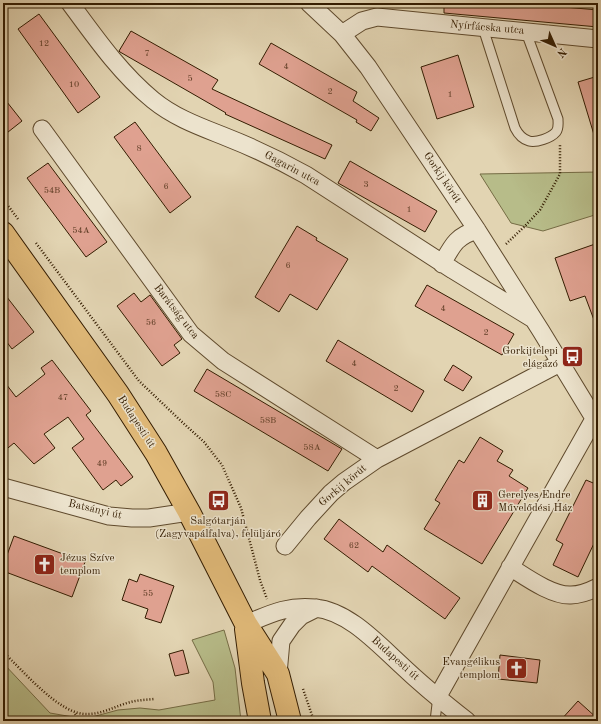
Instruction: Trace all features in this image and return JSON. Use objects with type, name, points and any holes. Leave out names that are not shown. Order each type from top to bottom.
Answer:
[{"type":"main road","name":"Budapesti út","points":[[12,229],[61,313],[118,394],[156,453],[189,512],[246,624],[278,674],[290,721]]},
{"type":"main road","points":[[246,624],[253,683],[260,721]]},
{"type":"street","name":"Gagarin utca","points":[[70,3],[116,63],[130,79],[153,100],[198,126],[227,137],[294,168],[329,189],[442,264],[533,319]]},
{"type":"street","name":"Gorkij körút","points":[[309,3],[342,34],[368,67],[477,230],[560,363],[597,416],[438,696]]},
{"type":"street","points":[[377,17],[388,3]]},
{"type":"street","name":"Nyírfácska utca","points":[[342,34],[362,21],[377,17],[598,39]]},
{"type":"street","name":"Barátság utca","points":[[42,129],[191,334],[223,361],[376,459]]},
{"type":"street","points":[[442,264],[450,248],[459,238],[467,233],[477,230]]},
{"type":"street","name":"Gorkij körút","points":[[285,546],[331,493],[376,459],[560,363]]},
{"type":"street","name":"Batsányi út","points":[[3,487],[109,516],[149,518],[189,512]]},
{"type":"street","points":[[510,567],[546,588],[566,595],[572,596],[581,594],[598,587]]},
{"type":"street","name":"Budapesti út","points":[[246,624],[272,613],[295,607],[317,608],[339,614],[372,638],[467,721]]},
{"type":"street","name":"Budapesti út","points":[[278,674],[281,641],[292,625],[301,616],[317,608]]},
{"type":"lane","points":[[483,28],[515,128],[520,136],[530,142],[538,141],[555,132],[558,127],[558,119],[526,32]]},
{"type":"lane","points":[[435,721],[438,696]]},
{"type":"path","points":[[506,244],[540,210],[560,174],[560,145],[555,132]]},
{"type":"path","points":[[3,199],[12,229]]},
{"type":"path","points":[[36,243],[139,381],[204,442],[222,465],[241,508],[260,580],[272,613]]},
{"type":"path","points":[[3,652],[46,694],[75,713],[80,721]]},
{"type":"path","points":[[300,683],[306,695],[314,721]]},
{"type":"path","points":[[75,713],[88,714],[102,712],[128,703],[154,699]]},
{"type":"green space","points":[[598,172],[598,214],[543,231],[511,223],[480,174]]},
{"type":"green space","points":[[224,630],[235,668],[241,721],[3,721],[3,663],[50,713],[73,717],[92,717],[118,710],[140,708],[159,710],[215,700],[213,682],[192,640]]},
{"type":"building","points":[[444,3],[518,3],[598,10],[598,27],[444,13]]},
{"type":"building","points":[[39,14],[100,97],[78,113],[18,29]]},
{"type":"building","points":[[131,31],[218,80],[212,89],[332,145],[325,159],[225,114],[226,113],[120,52],[119,51]]},
{"type":"building","points":[[271,43],[357,92],[353,101],[379,118],[371,131],[356,122],[357,120],[259,64]]},
{"type":"building","points":[[458,55],[474,107],[437,119],[421,67]]},
{"type":"building","points":[[598,76],[598,137],[595,138],[578,82]]},
{"type":"building","points":[[3,97],[22,121],[3,136]]},
{"type":"building","points":[[135,122],[191,197],[170,213],[114,137]]},
{"type":"building","points":[[350,161],[437,211],[425,232],[338,183]]},
{"type":"building","points":[[48,163],[107,242],[86,257],[27,178]]},
{"type":"building","points":[[297,226],[317,238],[316,240],[348,259],[317,310],[290,294],[279,312],[255,297]]},
{"type":"building","points":[[598,243],[597,328],[585,296],[570,301],[555,258]]},
{"type":"building","points":[[427,285],[514,334],[502,355],[415,306]]},
{"type":"building","points":[[3,292],[34,332],[12,349],[3,337]]},
{"type":"building","points":[[134,293],[141,302],[150,295],[182,339],[174,345],[180,353],[162,366],[117,306]]},
{"type":"building","points":[[338,340],[424,391],[412,412],[326,361]]},
{"type":"building","points":[[52,360],[91,411],[86,415],[133,477],[121,486],[116,480],[103,490],[72,448],[84,439],[68,417],[44,434],[55,448],[34,464],[14,443],[3,452],[3,380],[16,397],[45,374],[41,368]]},
{"type":"building","points":[[453,365],[472,377],[463,391],[444,380]]},
{"type":"building","points":[[207,369],[342,449],[328,471],[194,391]]},
{"type":"building","name":"Gerelyes Endre Művelődési Ház","points":[[480,437],[503,451],[497,461],[513,470],[509,476],[528,488],[482,564],[424,529],[440,503],[435,500],[459,460],[464,463]]},
{"type":"building","points":[[586,480],[598,485],[598,535],[578,577],[553,565],[563,544],[556,540]]},
{"type":"building","points":[[339,519],[383,552],[387,545],[460,598],[445,619],[372,566],[368,572],[324,539]]},
{"type":"building","name":"Jézus Szíve templom","points":[[14,536],[85,562],[72,597],[3,571],[3,566]]},
{"type":"building","points":[[140,574],[174,586],[161,623],[145,618],[148,609],[122,600],[129,579],[137,582]]},
{"type":"building","points":[[183,650],[189,673],[175,676],[169,654]]},
{"type":"building","name":"Evangélikus templom","points":[[500,655],[540,660],[537,683],[498,679]]},
{"type":"building","points":[[578,701],[598,719],[598,721],[560,721]]},
{"type":"place","name":"Gorkijtelepi elágazó","points":[[573,357]]},
{"type":"place","name":"Salgótarján (Zagyvapálfalva), felüljáró","points":[[218,501]]},
{"type":"place","name":"Gerelyes Endre Művelődési Ház","points":[[483,501]]},
{"type":"place","name":"Jézus Szíve templom","points":[[44,564]]},
{"type":"place","name":"Evangélikus templom","points":[[516,668]]}]
